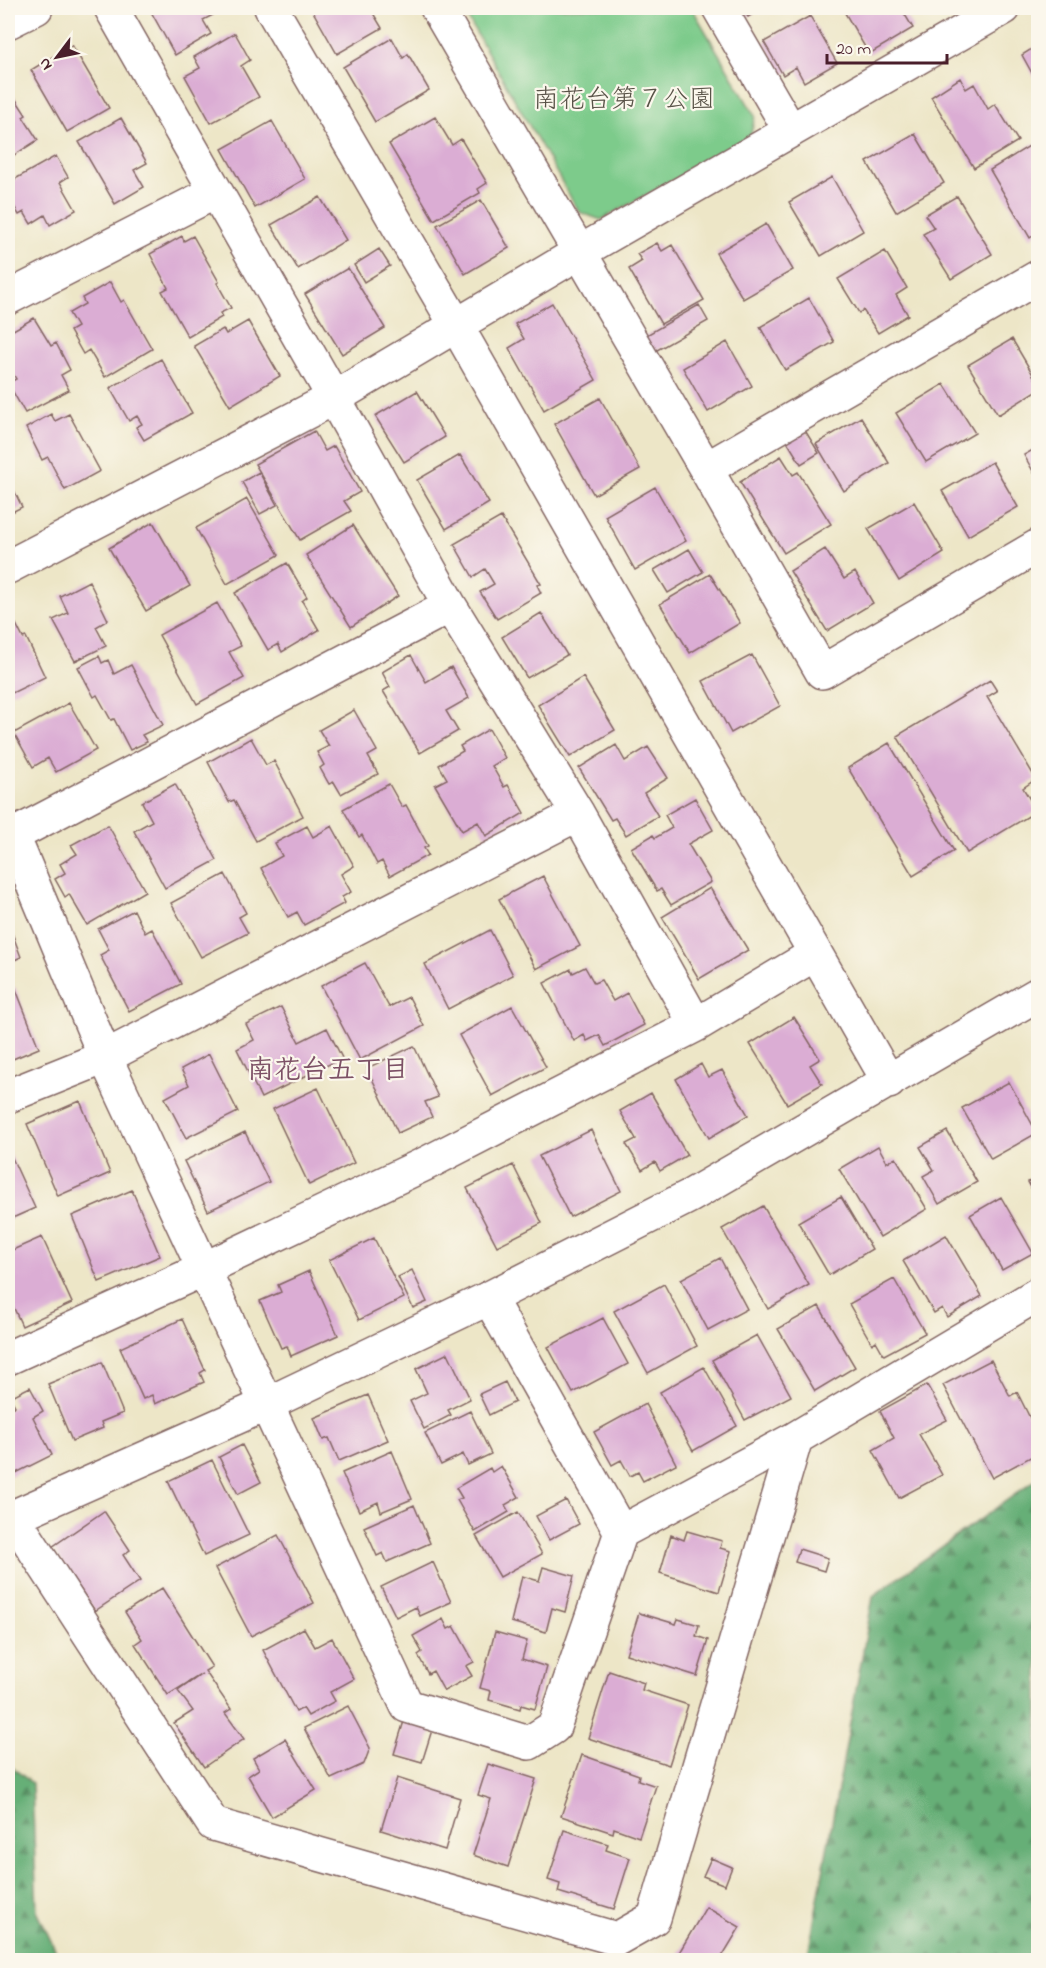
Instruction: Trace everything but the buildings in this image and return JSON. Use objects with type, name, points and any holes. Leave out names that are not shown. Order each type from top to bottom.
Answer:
[{"type":"street","points":[[8,22],[36,8]]},
{"type":"street","points":[[111,8],[450,606],[578,814],[696,1025]]},
{"type":"street","points":[[271,8],[456,325],[889,1082]]},
{"type":"street","points":[[437,8],[822,672],[1038,546]]},
{"type":"street","points":[[718,8],[790,130]]},
{"type":"street","points":[[8,567],[334,398],[580,252],[1004,8]]},
{"type":"street","points":[[8,298],[216,192]]},
{"type":"street","points":[[706,469],[1038,277]]},
{"type":"street","points":[[450,606],[10,837],[105,1057],[407,1706],[529,1743],[554,1727],[621,1532],[796,1438],[1038,1294]]},
{"type":"street","points":[[8,1096],[105,1057],[578,814]]},
{"type":"street","points":[[8,1358],[204,1269],[427,1163],[696,1025],[815,954]]},
{"type":"street","points":[[796,1438],[654,1918],[616,1939],[213,1824],[10,1518],[267,1404],[489,1298],[690,1196],[1038,994]]},
{"type":"street","points":[[489,1298],[621,1532]]},
{"type":"green space","name":"南花台第７公園","points":[[462,8],[692,8],[755,116],[750,138],[601,220],[579,212]]},
{"type":"green space","points":[[1038,1478],[1038,1960],[807,1960],[873,1596]]},
{"type":"green space","points":[[8,1764],[32,1783],[37,1911],[60,1960],[8,1960]]},
{"type":"district","name":"南花台五丁目","points":[[328,1071]]}]
